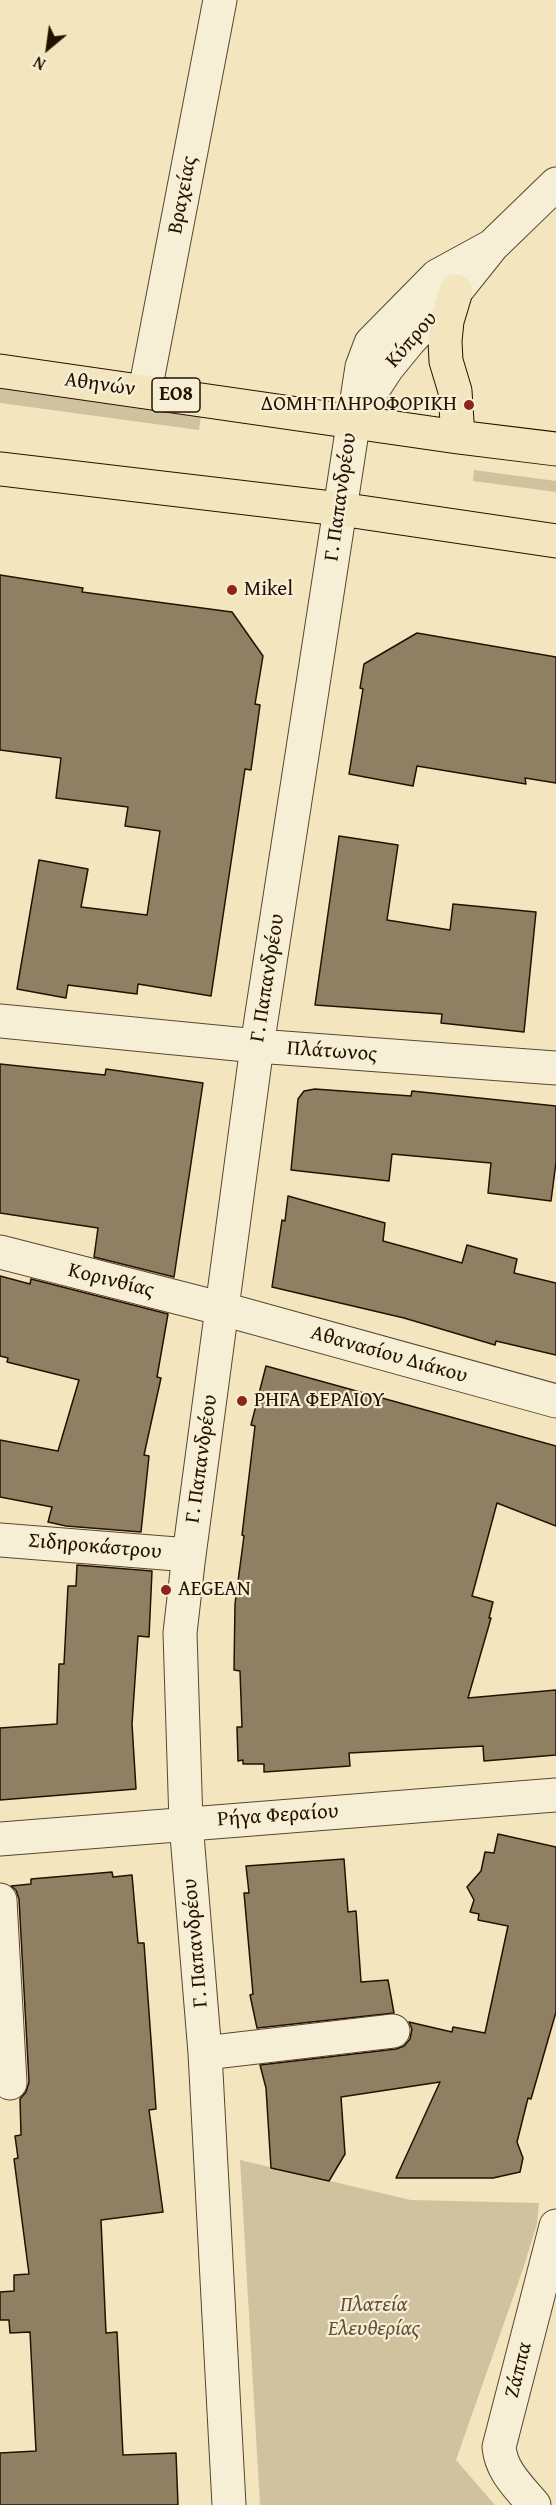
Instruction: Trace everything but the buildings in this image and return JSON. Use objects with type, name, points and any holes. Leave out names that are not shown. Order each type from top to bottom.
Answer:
[{"type":"highway","points":[[456,291],[444,341],[446,361],[455,391],[458,438]]},
{"type":"highway","name":"Αθηνών","points":[[0,371],[458,438],[556,449]]},
{"type":"highway","points":[[0,469],[340,509],[556,541]]},
{"type":"street","name":"Βραχείας","points":[[145,391],[220,0]]},
{"type":"street","name":"Κύπρου","points":[[352,422],[387,368],[409,341],[456,291],[492,246],[556,184]]},
{"type":"street","name":"Κύπρου","points":[[352,422],[362,367],[371,343],[438,276],[492,246]]},
{"type":"street","name":"Γ. Παπανδρέου","points":[[229,2505],[205,2053],[186,1823],[180,1633],[257,1046],[352,422]]},
{"type":"street","name":"Πλάτωνος","points":[[0,1021],[257,1046],[556,1068]]},
{"type":"street","name":"Κορινθίας","points":[[0,1252],[222,1309]]},
{"type":"street","name":"Αθανασίου Διάκου","points":[[222,1309],[556,1401]]},
{"type":"street","name":"Σιδηροκάστρου","points":[[0,1540],[189,1555]]},
{"type":"street","name":"Ρήγα Φεραίου","points":[[0,1839],[556,1795]]},
{"type":"street","points":[[0,1900],[10,2082]]},
{"type":"street","points":[[205,2053],[393,2031]]},
{"type":"street","name":"Ζάππα","points":[[534,2505],[506,2471],[500,2457],[499,2447],[556,2226]]},
{"type":"green space","points":[[0,387],[201,415],[199,430],[0,403]]},
{"type":"green space","points":[[474,470],[556,481],[556,492],[473,481]]},
{"type":"green space","name":"Πλατεία Ελευθερίας","points":[[240,2160],[411,2200],[539,2203],[537,2224],[523,2269],[456,2460],[495,2505],[260,2505]]},
{"type":"place","name":"ΔΟΜΗ ΠΛΗΡΟΦΟΡΙΚΗ","points":[[469,405]]},
{"type":"place","name":"Mikel","points":[[232,590]]},
{"type":"place","name":"ΡΗΓΑ ΦΕΡΑΙΟΥ","points":[[242,1401]]},
{"type":"place","name":"AEGEAN","points":[[166,1590]]}]
